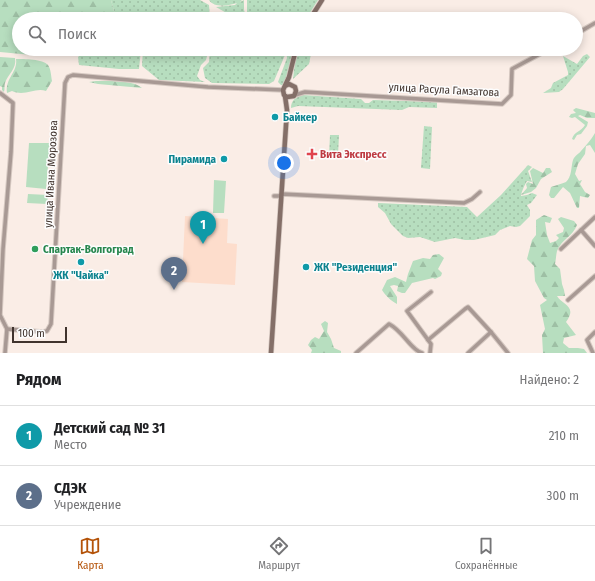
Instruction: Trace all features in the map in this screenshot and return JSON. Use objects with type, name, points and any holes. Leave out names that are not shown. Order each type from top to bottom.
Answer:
[{"type":"main road","points":[[314,12],[322,0]]},
{"type":"main road","points":[[272,353],[288,110],[284,88],[294,56]]},
{"type":"main road","points":[[288,110],[296,91],[291,79],[291,70]]},
{"type":"main road","points":[[284,88],[289,84],[294,86]]},
{"type":"main road","points":[[285,96],[290,98],[294,96]]},
{"type":"street","points":[[583,30],[595,24]]},
{"type":"street","name":"улица Расула Гамзатова","points":[[294,96],[305,92],[502,104],[511,96],[512,69],[536,56]]},
{"type":"street","name":"улица Ивана Морозова","points":[[7,329],[43,332],[47,331],[51,324],[65,83],[68,77],[73,75],[193,86],[284,88]]},
{"type":"street","name":"улица Расула Гамзатова","points":[[294,86],[305,92]]},
{"type":"street","points":[[0,352],[5,353],[7,329],[0,315],[13,103],[1,94]]},
{"type":"street","points":[[274,196],[279,196],[282,194],[464,203],[472,199],[480,192]]},
{"type":"street","points":[[561,249],[595,217]]},
{"type":"street","points":[[581,230],[595,246]]},
{"type":"street","points":[[568,300],[595,276]]},
{"type":"street","points":[[430,353],[431,344],[407,311],[431,292]]},
{"type":"street","points":[[428,340],[468,307],[492,332],[508,353]]},
{"type":"street","points":[[356,353],[389,324],[395,327],[407,338],[416,352],[422,353]]},
{"type":"street","points":[[468,353],[492,332]]},
{"type":"street","points":[[593,353],[587,340],[595,332]]},
{"type":"shaded area","points":[[185,216],[228,219],[227,243],[237,244],[235,285],[182,282]]},
{"type":"green space","points":[[0,0],[111,0],[114,12],[12,12],[12,53],[0,52]]},
{"type":"green space","points":[[111,0],[200,0],[209,5],[210,12],[114,12]]},
{"type":"green space","points":[[209,0],[242,0],[240,2],[244,0],[245,12],[225,12],[216,7],[235,5],[237,3],[230,5],[218,5],[211,3]]},
{"type":"green space","points":[[247,0],[318,0],[310,12],[247,12]]},
{"type":"green space","points":[[587,54],[590,57],[563,89],[559,92],[543,93],[551,88],[553,83],[568,75],[563,56],[577,64],[583,56]]},
{"type":"green space","points":[[140,56],[139,69],[119,69],[79,65],[78,57]]},
{"type":"green space","points":[[143,56],[207,56],[206,60],[201,65],[197,76],[200,80],[205,82],[159,80],[142,66]]},
{"type":"green space","points":[[209,56],[285,56],[274,81],[269,84],[212,83],[205,78],[203,68],[209,62]]},
{"type":"green space","points":[[287,56],[292,56],[287,79],[283,85],[281,85],[278,82]]},
{"type":"green space","points":[[297,56],[311,56],[309,64],[293,79]]},
{"type":"green space","points":[[0,57],[15,58],[15,65],[6,80],[4,92],[0,86]]},
{"type":"green space","points":[[16,59],[38,60],[48,65],[52,81],[46,91],[38,90],[26,93],[17,93],[12,91],[7,93],[8,83],[15,68]]},
{"type":"green space","points":[[89,82],[127,82],[138,85],[142,88]]},
{"type":"green space","points":[[303,95],[361,99],[365,103],[369,103],[373,100],[437,102],[437,108],[409,107],[402,110],[298,106],[291,108],[294,99]]},
{"type":"green space","points":[[576,108],[595,113],[595,118],[587,118],[580,115],[578,116],[588,122],[581,134],[577,135],[574,140],[572,139],[574,134],[585,125],[575,117],[569,117],[571,114],[576,113],[573,110]]},
{"type":"green space","points":[[424,126],[432,127],[430,169],[421,168]]},
{"type":"green space","points":[[595,133],[595,153],[590,145],[586,146],[585,154],[578,164],[575,174],[579,181],[582,180],[580,184],[585,192],[590,195],[588,198],[580,196],[579,208],[577,208],[570,193],[563,187],[554,198],[551,198],[549,195],[551,187],[564,183],[568,180],[574,158]]},
{"type":"green space","points":[[330,135],[339,135],[338,156],[329,156]]},
{"type":"green space","points":[[29,143],[50,143],[46,189],[26,187]]},
{"type":"green space","points":[[528,165],[532,167],[528,171],[532,182],[527,181],[521,196],[532,193],[537,195],[531,203],[527,205],[530,210],[530,216],[520,226],[510,226],[500,230],[495,235],[474,240],[455,238],[435,242],[420,237],[408,238],[403,236],[391,224],[385,213],[378,207],[378,203],[467,207],[477,217],[501,195]]},
{"type":"green space","points":[[533,168],[543,173],[546,168],[550,168],[552,172],[541,179],[536,188],[531,192],[521,195],[527,188],[526,184],[528,182],[533,184],[530,171]]},
{"type":"green space","points":[[214,180],[226,181],[224,213],[213,213]]},
{"type":"green space","points":[[28,194],[48,195],[47,204],[27,203]]},
{"type":"green space","points":[[544,215],[552,218],[550,223],[545,222],[550,243],[556,241],[559,238],[556,235],[563,232],[564,228],[558,219],[561,217],[574,221],[577,225],[557,251],[555,264],[560,269],[565,296],[557,296],[570,309],[569,317],[566,322],[576,335],[564,338],[563,343],[569,348],[584,349],[587,353],[543,353],[542,335],[545,329],[540,305],[547,300],[544,298],[535,281],[534,266],[527,259],[532,240],[536,235],[536,220]]},
{"type":"green space","points":[[439,254],[444,258],[438,269],[442,273],[441,276],[435,279],[433,278],[412,283],[405,293],[397,291],[398,286],[390,286],[397,297],[397,304],[388,298],[382,290],[387,280],[395,277],[406,282],[413,261],[423,258],[430,259],[433,255]]},
{"type":"green space","points":[[325,321],[328,323],[327,332],[334,348],[341,351],[341,353],[311,353],[312,350],[308,345],[315,337],[319,339],[324,331],[321,324]]},
{"type":"place","name":"Байкер","points":[[275,117]]},
{"type":"place","name":"Вита Экспресс","points":[[312,154]]},
{"type":"place","name":"Пирамида","points":[[224,159]]},
{"type":"place","name":"Детский сад № 31","points":[[203,244]]},
{"type":"place","name":"Спартак-Волгоград","points":[[35,249]]},
{"type":"place","name":"ЖК \"Чайка\"","points":[[81,262]]},
{"type":"place","name":"ЖК \"Резиденция\"","points":[[306,267]]},
{"type":"place","name":"СДЭК","points":[[174,290]]}]
